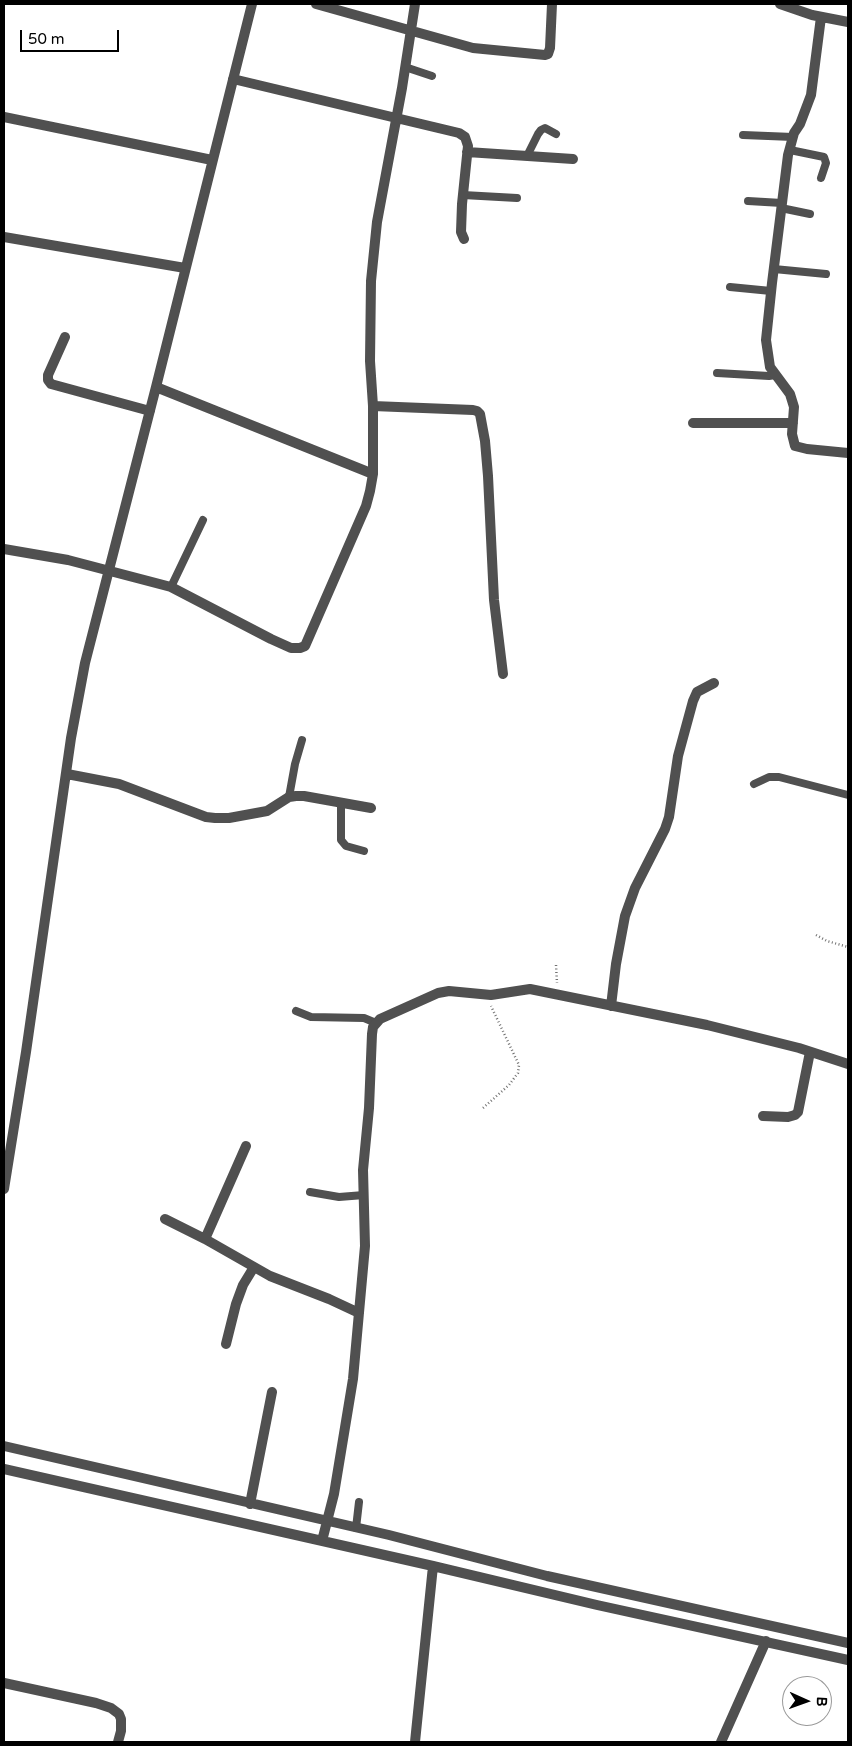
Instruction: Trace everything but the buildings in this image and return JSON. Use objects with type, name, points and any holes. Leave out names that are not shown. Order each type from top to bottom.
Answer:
[{"type":"street","points":[[4,1189],[28,1042],[66,774],[85,663],[252,4]]},
{"type":"street","points":[[316,4],[474,48],[545,56],[550,48],[552,4]]},
{"type":"street","points":[[4,549],[68,560],[171,587],[249,629],[284,645],[296,648],[305,646],[366,506],[373,474],[373,406],[370,352],[372,281],[377,222],[415,4]]},
{"type":"street","points":[[780,4],[822,17],[848,22]]},
{"type":"street","points":[[822,17],[811,95],[793,137],[790,150],[781,206],[766,340],[769,361],[775,375],[790,394],[794,407],[793,442],[795,446],[848,453]]},
{"type":"street","points":[[233,78],[459,133],[465,138],[468,146],[461,232],[464,239]]},
{"type":"street","points":[[4,117],[212,160]]},
{"type":"street","points":[[468,152],[573,159]]},
{"type":"street","points":[[4,237],[185,268]]},
{"type":"street","points":[[65,337],[48,375],[49,382],[150,411]]},
{"type":"street","points":[[156,387],[373,474]]},
{"type":"street","points":[[373,406],[473,410],[480,414],[486,458],[494,600],[503,674]]},
{"type":"street","points":[[693,423],[793,423]]},
{"type":"street","points":[[612,1006],[616,964],[625,916],[635,888],[665,830],[669,817],[678,756],[693,701],[697,692],[714,683]]},
{"type":"street","points":[[66,774],[119,784],[215,818],[229,818],[267,811],[290,797],[304,796],[371,808]]},
{"type":"street","points":[[324,1531],[335,1487],[350,1404],[365,1246],[363,1170],[369,1108],[372,1034],[376,1023],[389,1014],[438,993],[449,991],[487,995],[506,994],[530,989],[707,1025],[848,1064]]},
{"type":"street","points":[[764,1116],[788,1117],[798,1112],[810,1052]]},
{"type":"street","points":[[206,1239],[246,1146]]},
{"type":"street","points":[[165,1219],[206,1239],[254,1267],[359,1313]]},
{"type":"street","points":[[226,1344],[236,1304],[243,1285],[254,1267]]},
{"type":"street","points":[[250,1504],[272,1392]]},
{"type":"street","points":[[4,1446],[250,1504],[324,1531],[433,1566],[596,1605],[848,1660]]},
{"type":"street","points":[[4,1469],[324,1531],[356,1528],[547,1576],[848,1643]]},
{"type":"street","points":[[415,1742],[433,1566]]},
{"type":"street","points":[[721,1742],[766,1641]]},
{"type":"street","points":[[4,1683],[111,1708],[122,1719],[118,1742]]},
{"type":"lane","points":[[405,68],[432,76]]},
{"type":"lane","points":[[527,156],[541,130],[544,128],[556,134]]},
{"type":"lane","points":[[743,135],[793,137]]},
{"type":"lane","points":[[790,150],[824,157],[826,163],[821,178]]},
{"type":"lane","points":[[463,195],[518,198]]},
{"type":"lane","points":[[748,201],[781,206],[810,214]]},
{"type":"lane","points":[[774,269],[826,274]]},
{"type":"lane","points":[[730,287],[771,292]]},
{"type":"lane","points":[[717,373],[775,375]]},
{"type":"lane","points":[[171,587],[203,520]]},
{"type":"lane","points":[[290,797],[295,764],[302,740]]},
{"type":"lane","points":[[754,784],[769,777],[779,777],[848,794]]},
{"type":"lane","points":[[341,803],[341,840],[346,846],[364,851]]},
{"type":"lane","points":[[296,1011],[311,1017],[364,1018],[376,1023]]},
{"type":"lane","points":[[310,1192],[340,1197],[364,1195]]},
{"type":"lane","points":[[356,1528],[359,1502]]},
{"type":"path","points":[[816,935],[827,941],[848,947]]},
{"type":"path","points":[[556,965],[558,994]]},
{"type":"path","points":[[483,1108],[509,1085],[518,1073],[519,1065],[487,995]]}]
